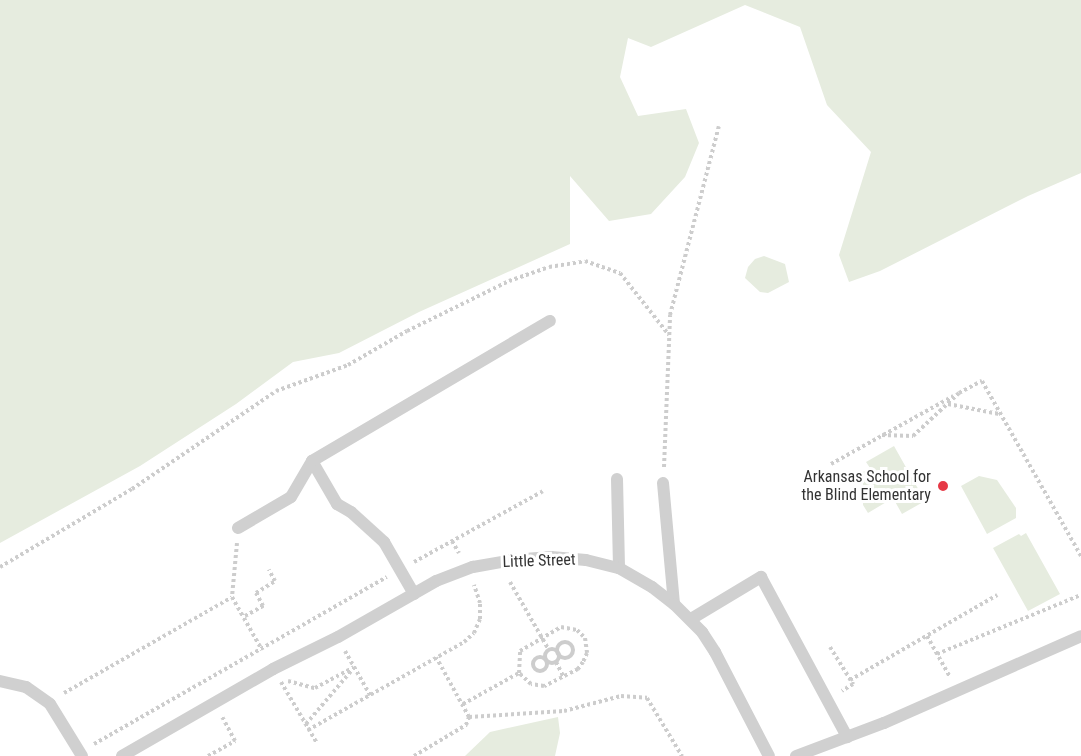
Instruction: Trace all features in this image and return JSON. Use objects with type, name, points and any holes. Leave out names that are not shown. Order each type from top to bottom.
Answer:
[{"type":"lane","points":[[237,534],[291,497],[312,461],[550,321]]},
{"type":"lane","points":[[312,461],[337,504],[351,512],[384,542],[414,594]]},
{"type":"lane","points":[[617,479],[618,568]]},
{"type":"lane","points":[[663,483],[674,604]]},
{"type":"lane","name":"Little Street","points":[[122,756],[273,669],[466,569],[511,560],[551,557],[586,560],[618,568],[652,587],[674,604],[691,620],[715,651],[769,756]]},
{"type":"lane","points":[[691,620],[761,577],[848,737]]},
{"type":"lane","points":[[796,756],[848,737],[1081,636]]},
{"type":"lane","points":[[0,681],[26,687],[50,704],[81,754]]},
{"type":"path","points":[[663,483],[670,315],[719,126]]},
{"type":"path","points":[[0,567],[132,489],[276,391],[348,365],[428,321],[509,281],[539,271],[585,261],[620,273],[669,335]]},
{"type":"path","points":[[831,464],[982,381],[1081,556]]},
{"type":"path","points":[[882,435],[913,436],[959,393]]},
{"type":"path","points":[[947,404],[1000,414]]},
{"type":"path","points":[[81,754],[400,570],[543,491]]},
{"type":"path","points":[[237,534],[232,597],[245,616],[263,651]]},
{"type":"path","points":[[452,541],[463,559]]},
{"type":"path","points":[[245,616],[264,606],[256,593],[275,581],[269,570]]},
{"type":"path","points":[[308,730],[464,642],[474,633],[480,619],[480,603],[470,578]]},
{"type":"path","points":[[510,582],[549,650],[558,653],[561,657],[568,657],[572,646],[566,642],[558,646],[558,653],[556,662],[563,676]]},
{"type":"path","points":[[850,680],[997,595]]},
{"type":"path","points":[[938,654],[1081,595]]},
{"type":"path","points":[[62,694],[232,597]]},
{"type":"path","points":[[561,627],[577,630],[585,638],[587,653],[578,669],[544,686],[526,681],[519,673],[520,651],[541,636],[561,627]]},
{"type":"path","points":[[927,636],[958,690]]},
{"type":"path","points":[[338,637],[370,695]]},
{"type":"path","points":[[828,699],[853,684],[830,647]]},
{"type":"path","points":[[549,650],[546,660],[556,662]]},
{"type":"path","points":[[414,756],[466,725],[469,717],[435,657]]},
{"type":"path","points":[[317,743],[279,679],[315,688],[354,668]]},
{"type":"path","points":[[306,724],[354,668]]},
{"type":"path","points":[[462,704],[519,673]]},
{"type":"path","points":[[469,717],[564,711],[621,696],[647,698],[682,756]]},
{"type":"path","points":[[208,756],[235,741],[220,714]]},
{"type":"path","points":[[423,751],[426,756]]},
{"type":"shaded area","points":[[0,0],[1081,0],[1081,173],[1028,196],[880,271],[849,282],[839,255],[871,152],[827,105],[800,27],[745,5],[651,47],[628,38],[620,77],[638,116],[686,109],[699,143],[685,177],[651,214],[609,221],[570,176],[570,244],[419,312],[339,353],[293,362],[236,404],[140,466],[0,543]]},
{"type":"shaded area","points":[[764,256],[785,264],[789,282],[768,293],[760,292],[745,278],[748,267],[755,259]]},
{"type":"shaded area","points":[[894,446],[925,501],[902,514],[893,498],[868,513],[863,505],[863,472],[870,468],[866,462]]},
{"type":"shaded area","points":[[979,476],[997,480],[1016,508],[1016,518],[987,534],[961,486]]},
{"type":"shaded area","points":[[1026,533],[1060,594],[1028,611],[993,548],[1019,534],[1021,536]]},
{"type":"shaded area","points":[[558,717],[560,733],[555,756],[465,756],[490,732]]},
{"type":"place","name":"Arkansas School for the Blind Elementary","points":[[943,486]]}]
